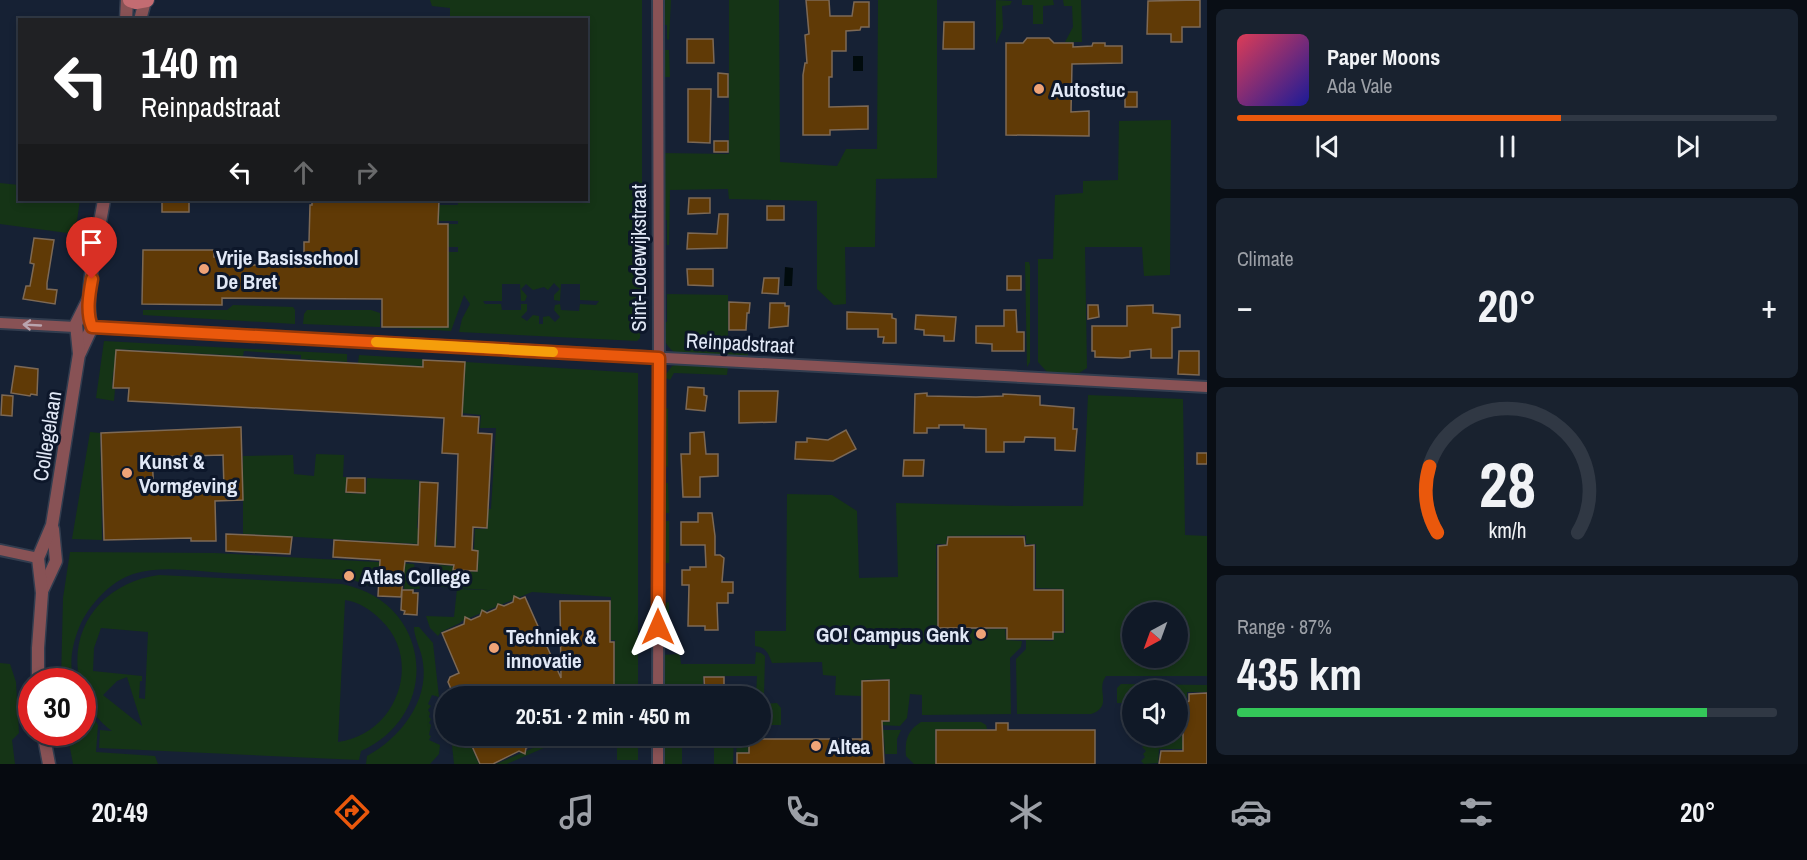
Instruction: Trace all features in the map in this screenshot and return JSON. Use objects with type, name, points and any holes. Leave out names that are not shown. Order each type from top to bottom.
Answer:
[{"type":"main road","points":[[129,0],[146,0]]},
{"type":"street","points":[[126,18],[129,0]]},
{"type":"street","points":[[141,18],[146,0]]},
{"type":"street","name":"Sint-Lodewijkstraat","points":[[658,0],[658,686]]},
{"type":"street","name":"Collegelaan","points":[[38,668],[45,559],[79,354],[80,327],[88,300],[104,201]]},
{"type":"street","name":"Reinpadstraat","points":[[0,323],[1207,387]]},
{"type":"street","points":[[0,550],[45,559]]},
{"type":"street","points":[[46,746],[49,764]]},
{"type":"street","points":[[658,746],[658,764]]},
{"type":"green space","points":[[430,0],[642,0],[642,305],[640,338],[637,341],[459,332],[462,319],[470,304],[464,295],[451,331],[381,327],[447,327],[439,252],[458,252],[458,247],[448,247],[448,224],[458,224],[458,221],[438,221],[439,205],[458,205],[458,201],[588,201],[588,18],[450,18],[450,8],[432,6]],"holes":[[[554,283],[560,289],[554,295],[554,300],[560,301],[561,284],[580,284],[580,300],[599,301],[596,305],[580,304],[579,311],[561,310],[560,304],[555,305],[554,310],[560,317],[555,322],[549,316],[543,317],[543,324],[539,324],[539,316],[533,315],[527,321],[521,317],[527,311],[527,304],[521,304],[521,310],[502,310],[501,304],[485,304],[483,301],[502,301],[502,284],[520,284],[521,301],[525,301],[527,296],[521,289],[526,284],[533,290],[544,287],[548,290]]]},
{"type":"green space","points":[[663,0],[671,0],[669,40],[667,39],[667,25],[663,25]]},
{"type":"green space","points":[[729,0],[779,0],[780,162],[837,166],[846,149],[877,149],[878,0],[937,0],[937,178],[876,179],[875,247],[845,247],[846,304],[834,305],[817,289],[817,201],[729,199],[728,189],[670,190],[669,245],[667,245],[667,220],[662,220],[662,153],[729,154]]},
{"type":"green space","points":[[996,0],[1012,1],[1010,5],[1002,6],[1003,28],[996,44]]},
{"type":"green space","points":[[1022,0],[1053,0],[1054,5],[1043,6],[1043,24],[1033,24],[1033,5],[1022,5]]},
{"type":"green space","points":[[1063,0],[1081,0],[1082,42],[1065,42],[1073,27],[1072,6],[1064,6]]},
{"type":"green space","points":[[663,50],[669,50],[670,77],[663,77]]},
{"type":"green space","points":[[1171,120],[1170,275],[1144,276],[1142,247],[1085,247],[1087,368],[1076,375],[1047,372],[1038,362],[1038,259],[1053,259],[1055,195],[1083,193],[1083,181],[1118,180],[1119,121]]},
{"type":"green space","points":[[0,183],[18,185],[18,201],[80,201],[75,234],[0,224]]},
{"type":"green space","points":[[1025,262],[1029,262],[1030,266],[1030,362],[1027,367]]},
{"type":"green space","points":[[667,294],[728,295],[728,345],[748,347],[748,357],[676,353],[668,347],[662,327],[662,322],[667,322]]},
{"type":"green space","points":[[233,305],[293,307],[295,324],[143,315],[143,310],[227,310]]},
{"type":"green space","points":[[307,310],[371,310],[380,313],[380,327],[303,324]]},
{"type":"green space","points":[[104,341],[347,354],[347,362],[301,359],[301,355],[244,351],[243,356],[116,349],[116,372],[113,372],[112,389],[115,389],[114,401],[96,398]]},
{"type":"green space","points":[[359,355],[423,359],[422,366],[358,363]]},
{"type":"green space","points":[[465,362],[638,373],[638,686],[615,686],[615,640],[611,640],[611,597],[532,592],[462,621],[441,632],[438,636],[430,628],[426,616],[454,617],[457,589],[488,590],[427,586],[439,565],[453,566],[453,570],[477,572],[478,550],[474,550],[475,529],[487,529],[488,509],[491,509],[496,428],[480,428],[481,415],[462,413]]},
{"type":"green space","points":[[680,364],[728,367],[727,375],[674,373],[670,380],[664,377],[672,366]]},
{"type":"green space","points":[[1088,395],[1183,399],[1185,535],[1207,536],[1207,676],[1106,676],[1102,687],[1102,707],[1091,714],[1017,714],[1016,659],[1026,649],[1026,640],[1053,641],[1054,633],[1065,633],[1064,589],[1036,588],[1036,544],[1026,544],[1026,535],[947,536],[946,544],[936,544],[937,630],[1005,629],[1006,640],[1022,641],[1021,647],[1010,658],[1011,714],[922,715],[922,695],[910,694],[907,718],[900,726],[879,725],[880,722],[890,722],[890,679],[862,680],[861,696],[835,695],[836,676],[823,675],[822,662],[772,663],[766,651],[755,646],[755,631],[786,631],[787,494],[832,495],[857,511],[859,578],[898,577],[896,503],[1083,506]]},
{"type":"green space","points":[[668,408],[668,467],[663,466],[663,409]]},
{"type":"green space","points":[[90,432],[100,433],[102,540],[72,539]]},
{"type":"green space","points":[[316,454],[344,455],[343,477],[347,477],[345,493],[366,494],[367,478],[419,480],[418,508],[437,509],[437,514],[418,514],[417,528],[437,529],[437,545],[243,534],[243,456],[293,455],[294,474],[314,476]]},
{"type":"green space","points":[[663,483],[668,483],[669,513],[663,513]]},
{"type":"green space","points":[[663,521],[669,521],[669,563],[663,563]]},
{"type":"green space","points":[[70,552],[215,553],[414,564],[420,589],[404,589],[405,577],[378,576],[378,587],[372,587],[353,580],[179,569],[144,571],[133,574],[109,587],[91,608],[81,623],[76,637],[71,668],[61,668],[63,598]]},
{"type":"green space","points":[[159,575],[342,584],[372,595],[394,612],[409,635],[416,660],[415,687],[405,712],[387,734],[361,751],[359,760],[99,748],[100,730],[112,731],[96,716],[96,671],[142,676],[139,698],[145,699],[148,632],[101,628],[94,648],[93,668],[78,668],[80,640],[86,624],[95,609],[123,586]],"holes":[[[345,600],[373,613],[394,637],[401,655],[402,675],[397,694],[388,711],[375,726],[358,736],[338,742]],[[127,677],[142,726],[103,695],[117,681]]]},
{"type":"green space","points":[[669,602],[669,645],[663,644],[663,604]]},
{"type":"green space","points":[[414,627],[419,627],[433,643],[438,686],[435,686],[435,696],[432,695],[428,704],[431,706],[428,710],[431,719],[429,740],[435,743],[435,746],[440,746],[439,754],[430,764],[366,764],[367,756],[390,740],[409,718],[421,692],[424,677],[423,663]]},
{"type":"green space","points":[[756,652],[765,656],[764,686],[756,686],[757,676],[703,676],[703,686],[663,686],[663,655],[678,654],[681,664],[755,664]]},
{"type":"green space","points":[[0,663],[10,664],[16,682],[18,734],[12,740],[15,764],[0,764]]},
{"type":"green space","points":[[1122,684],[1122,703],[1117,703],[1117,688]]},
{"type":"green space","points":[[1188,685],[1207,685],[1207,692],[1188,692]]},
{"type":"green space","points":[[771,703],[777,703],[781,708],[781,725],[771,725]]},
{"type":"green space","points":[[96,722],[98,725],[96,752],[155,756],[158,764],[73,764],[70,746],[96,746]]},
{"type":"green space","points":[[921,722],[981,722],[986,725],[987,729],[935,729],[935,764],[914,764],[906,756],[906,745],[910,732]]},
{"type":"green space","points":[[879,730],[901,730],[897,739],[897,754],[885,754],[884,738],[878,737]]},
{"type":"green space","points":[[1188,742],[1199,743],[1200,749],[1159,749],[1158,763],[1144,764],[1141,761],[1146,751],[1142,747],[1188,746]]},
{"type":"green space","points":[[452,746],[471,746],[479,764],[454,764]]},
{"type":"green space","points":[[538,746],[548,746],[507,764],[496,764]]},
{"type":"green space","points":[[617,746],[638,746],[638,760],[617,760]]},
{"type":"green space","points":[[663,746],[682,746],[682,764],[663,764]]},
{"type":"green space","points":[[714,746],[734,746],[733,764],[714,764]]},
{"type":"green space","points":[[736,746],[748,746],[748,752],[737,753],[737,764]]},
{"type":"shaded area","points":[[853,56],[863,56],[863,71],[853,71]]},
{"type":"shaded area","points":[[785,267],[793,268],[792,286],[784,286]]},
{"type":"building","points":[[806,0],[829,0],[830,16],[852,16],[854,2],[869,2],[869,27],[846,31],[846,51],[832,51],[832,77],[829,77],[829,107],[868,106],[868,129],[830,130],[830,135],[803,135],[803,75],[805,63],[807,63],[805,35],[809,34]]},
{"type":"building","points":[[1200,0],[1200,27],[1182,27],[1182,42],[1171,42],[1171,34],[1147,34],[1148,1]]},
{"type":"building","points":[[944,22],[974,22],[974,49],[943,49]]},
{"type":"building","name":"Autostuc","points":[[1027,38],[1049,38],[1054,43],[1073,43],[1073,47],[1092,46],[1093,43],[1122,46],[1122,63],[1072,64],[1071,112],[1089,111],[1089,136],[1006,135],[1006,43],[1023,43]]},
{"type":"building","points":[[687,39],[713,39],[714,63],[687,63]]},
{"type":"building","points":[[718,73],[728,74],[728,97],[718,97]]},
{"type":"building","points":[[688,89],[711,89],[710,143],[688,142]]},
{"type":"building","points":[[1125,92],[1137,92],[1137,107],[1125,107]]},
{"type":"building","points":[[714,141],[728,141],[728,152],[714,152]]},
{"type":"building","points":[[689,198],[710,198],[710,213],[688,214]]},
{"type":"building","points":[[162,201],[189,201],[189,212],[162,212]]},
{"type":"building","points":[[312,201],[439,201],[438,224],[448,224],[448,327],[382,327],[382,299],[222,298],[222,305],[142,304],[143,250],[214,250],[214,257],[241,256],[238,265],[304,265],[304,242],[309,242],[310,205]]},
{"type":"building","points":[[767,206],[784,206],[784,220],[767,220]]},
{"type":"building","points":[[719,214],[728,214],[727,248],[687,249],[688,233],[717,234]]},
{"type":"building","points":[[34,238],[54,240],[47,289],[57,290],[55,304],[23,299],[26,286],[30,286],[34,264],[30,263]]},
{"type":"building","points":[[687,269],[713,269],[713,286],[688,285]]},
{"type":"building","points":[[1007,276],[1021,276],[1021,290],[1007,290]]},
{"type":"building","points":[[764,278],[779,278],[778,294],[762,293]]},
{"type":"building","points":[[729,302],[750,303],[746,330],[729,330]]},
{"type":"building","points":[[770,303],[785,303],[785,306],[789,306],[788,326],[769,328]]},
{"type":"building","points":[[1088,305],[1098,305],[1099,317],[1088,319]]},
{"type":"building","points":[[1153,305],[1153,313],[1180,315],[1180,327],[1172,328],[1172,358],[1151,358],[1151,349],[1130,351],[1130,357],[1095,357],[1095,351],[1092,351],[1092,326],[1127,326],[1127,306]]},
{"type":"building","points":[[1004,310],[1016,310],[1017,332],[1024,332],[1024,351],[992,351],[992,344],[976,343],[976,326],[1004,326]]},
{"type":"building","points":[[847,312],[892,314],[892,318],[896,319],[896,343],[883,343],[884,337],[878,337],[878,329],[847,329]]},
{"type":"building","points":[[916,315],[956,317],[954,341],[944,341],[944,336],[924,335],[924,330],[915,329]]},
{"type":"building","points":[[116,350],[423,367],[423,360],[465,362],[462,416],[479,417],[478,433],[492,434],[487,528],[473,527],[472,550],[478,551],[477,571],[453,570],[454,565],[405,561],[401,597],[378,596],[380,560],[333,557],[334,540],[418,545],[420,482],[438,483],[435,546],[455,547],[458,454],[442,453],[444,418],[128,401],[129,388],[113,388]]},
{"type":"building","points":[[1179,351],[1199,351],[1199,375],[1178,374]]},
{"type":"building","points":[[15,366],[38,369],[37,395],[11,393]]},
{"type":"building","points":[[688,387],[704,388],[704,395],[707,396],[705,411],[686,409]]},
{"type":"building","points":[[739,391],[778,391],[776,422],[739,423]]},
{"type":"building","points":[[927,393],[927,396],[976,397],[1003,396],[1003,394],[1040,396],[1040,405],[1074,408],[1073,429],[1077,429],[1075,451],[1055,450],[1055,438],[1025,437],[1024,442],[1004,442],[1004,452],[986,452],[986,429],[964,428],[964,425],[939,425],[939,428],[927,428],[927,433],[914,433],[915,394]]},
{"type":"building","points":[[2,395],[13,396],[12,416],[1,415]]},
{"type":"building","name":"Kunst & Vormgeving","points":[[241,427],[243,500],[215,501],[216,541],[191,541],[191,538],[104,540],[101,433]],"holes":[[[223,455],[224,489],[154,493],[152,457]]]},
{"type":"building","points":[[846,430],[856,449],[833,461],[795,459],[796,442],[807,442],[807,438],[828,440]]},
{"type":"building","points":[[704,432],[706,454],[718,454],[718,476],[700,477],[700,497],[683,497],[681,454],[690,454],[690,433]]},
{"type":"building","points":[[1197,453],[1207,453],[1207,464],[1197,464]]},
{"type":"building","points":[[904,460],[924,460],[923,476],[903,476]]},
{"type":"building","points":[[347,478],[365,478],[365,493],[346,492]]},
{"type":"building","points":[[698,513],[712,513],[715,555],[724,558],[722,582],[733,582],[733,593],[728,593],[728,603],[717,603],[718,630],[705,630],[705,626],[688,626],[689,585],[682,585],[682,570],[690,570],[690,567],[706,567],[705,545],[681,545],[681,522],[698,522]]},
{"type":"building","points":[[226,534],[292,537],[290,554],[226,551]]},
{"type":"building","points":[[948,537],[1024,537],[1025,546],[1034,545],[1034,590],[1063,590],[1063,632],[1053,632],[1053,639],[1007,639],[1007,628],[938,628],[938,546],[947,545]]},
{"type":"building","points":[[402,590],[413,590],[413,593],[418,593],[417,615],[404,614],[405,611],[401,610]]},
{"type":"building","points":[[514,596],[520,599],[525,597],[561,678],[560,601],[610,601],[610,642],[614,642],[614,686],[450,686],[448,682],[450,677],[459,673],[442,633],[464,624],[465,617],[471,620],[480,616],[482,610],[487,613],[496,609],[498,604],[504,606],[513,602]]},
{"type":"building","points":[[704,677],[724,677],[724,686],[704,686]]},
{"type":"building","name":"Altea","points":[[889,680],[889,721],[882,721],[884,764],[737,764],[737,753],[749,753],[749,746],[771,746],[771,739],[862,739],[862,681]]},
{"type":"building","points":[[1207,693],[1207,764],[1159,764],[1161,751],[1183,751],[1183,746],[1188,746],[1189,694]]},
{"type":"building","points":[[996,723],[1008,723],[1008,730],[1095,730],[1095,764],[936,764],[936,730],[996,730]]},
{"type":"building","points":[[472,746],[530,746],[526,748],[525,754],[519,751],[493,764],[480,764]]},
{"type":"slow traffic","points":[[376,342],[553,352]]},
{"type":"place","name":"Autostuc","points":[[1039,89]]},
{"type":"place","name":"Vrije Basisschool De Bret","points":[[204,269]]},
{"type":"place","name":"Kunst & Vormgeving","points":[[127,473]]},
{"type":"place","name":"Atlas College","points":[[349,576]]},
{"type":"place","name":"GO! Campus Genk","points":[[981,634]]},
{"type":"place","name":"Techniek & innovatie","points":[[494,648]]},
{"type":"place","name":"Altea","points":[[816,746]]},
{"type":"route","points":[[92,279],[88,300],[89,321],[92,327],[659,358],[658,627]]}]
